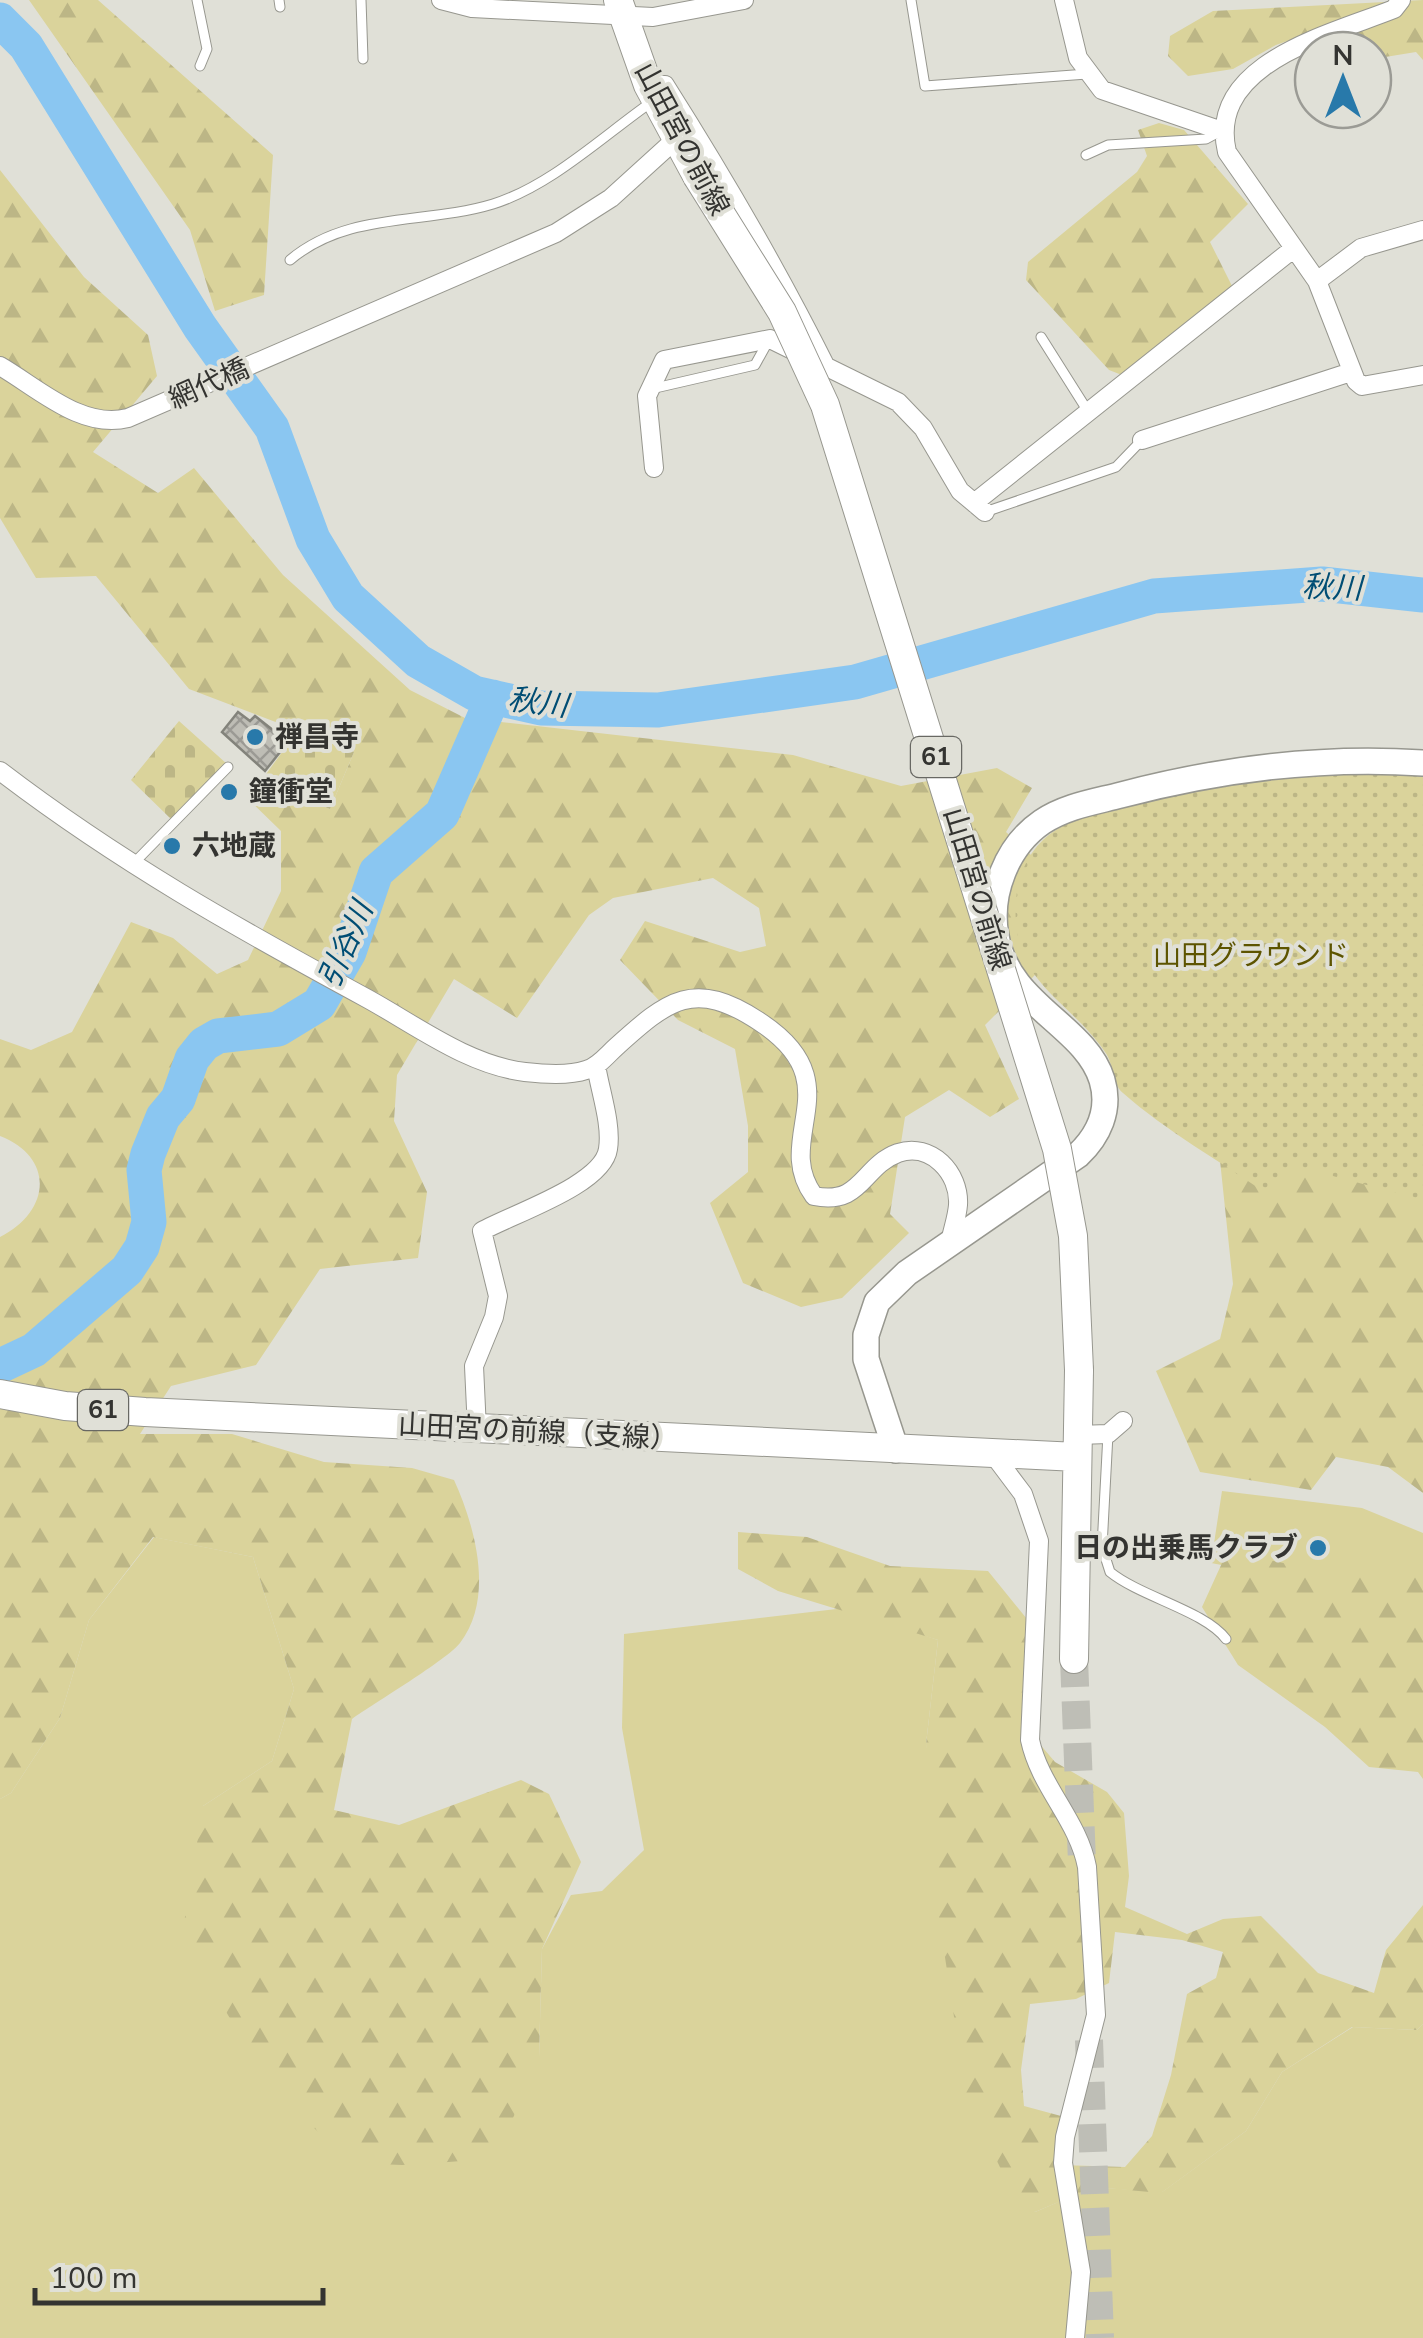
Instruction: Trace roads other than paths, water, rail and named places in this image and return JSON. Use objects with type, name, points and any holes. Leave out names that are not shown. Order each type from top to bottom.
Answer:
[{"type":"main road","name":"山田宮の前線","points":[[620,8],[651,92],[697,176],[791,329],[839,446],[1058,1149],[1074,1236],[1079,1370],[1074,1659]]},
{"type":"main road","name":"山田宮の前線（支線）","points":[[0,1394],[65,1406],[477,1430],[994,1454],[1078,1446]]},
{"type":"street","points":[[441,0],[472,8],[620,8],[653,17],[744,0]]},
{"type":"street","points":[[1064,0],[1078,58],[1102,90],[1222,131]]},
{"type":"street","points":[[1401,0],[1394,9],[1295,48],[1250,78],[1232,100],[1222,131],[1227,152],[1316,281],[1352,372],[1362,386],[1423,375]]},
{"type":"street","points":[[651,92],[665,86],[700,140],[770,254],[827,369]]},
{"type":"street","name":"網代橋","points":[[0,366],[90,418],[110,422],[146,412],[556,233],[610,198],[676,139]]},
{"type":"street","points":[[1316,281],[1361,248],[1423,230]]},
{"type":"street","points":[[654,468],[647,396],[664,360],[764,338],[898,402],[923,428],[960,491],[980,507],[1089,413],[1293,249]]},
{"type":"street","points":[[1142,440],[1352,372]]},
{"type":"street","points":[[896,1450],[868,1367],[868,1327],[890,1286],[1078,1156],[1094,1138],[1104,1112],[1102,1081],[1093,1062],[1014,980],[996,939],[993,912],[1002,873],[1034,829],[1077,806],[1221,772],[1360,760],[1423,762]]},
{"type":"street","points":[[2,775],[131,866],[412,1024],[500,1067],[571,1072],[596,1065],[655,1012],[686,996],[702,996],[758,1020],[782,1039],[807,1075],[809,1109],[800,1154],[802,1180],[814,1196],[835,1200],[852,1191],[894,1154],[930,1154],[952,1176],[958,1202],[950,1243]]},
{"type":"street","points":[[477,1430],[474,1366],[494,1317],[498,1296],[482,1231],[585,1181],[605,1160],[608,1136],[596,1065]]},
{"type":"street","points":[[1078,1446],[1108,1434],[1124,1421]]},
{"type":"street","points":[[994,1454],[1023,1494],[1039,1540],[1030,1740],[1035,1762],[1084,1848],[1088,1866],[1096,2015],[1065,2136],[1063,2163],[1081,2272],[1075,2338]]},
{"type":"lane","points":[[197,0],[207,49],[200,66]]},
{"type":"lane","points":[[361,0],[363,59]]},
{"type":"lane","points":[[911,0],[924,86],[1033,74],[1087,74]]},
{"type":"lane","points":[[290,260],[310,243],[342,229],[493,204],[530,187],[651,92]]},
{"type":"lane","points":[[1086,156],[1108,144],[1206,139],[1222,131]]},
{"type":"lane","points":[[1040,337],[1089,413]]},
{"type":"lane","points":[[980,507],[1116,467],[1142,440]]},
{"type":"lane","points":[[131,866],[228,767]]},
{"type":"lane","points":[[1108,1434],[1102,1547],[1110,1572],[1152,1599],[1218,1628],[1226,1639]]},
{"type":"waterway","name":"秋川","points":[[0,20],[26,46],[200,327],[272,428],[313,539],[348,597],[418,661],[474,693],[541,708],[658,710],[855,682],[1154,596],[1322,584],[1423,595]]},
{"type":"waterway","name":"引谷川","points":[[0,1366],[34,1350],[127,1270],[142,1247],[149,1222],[144,1170],[148,1154],[163,1117],[178,1099],[192,1059],[204,1044],[218,1036],[278,1029],[319,1004],[349,952],[376,872],[442,814],[493,697]]},
{"type":"tunnel","points":[[1074,1659],[1082,1862]]},
{"type":"tunnel","points":[[1089,2040],[1100,2338]]},
{"type":"place","name":"禅昌寺","points":[[255,737]]},
{"type":"place","name":"鐘衝堂","points":[[229,792]]},
{"type":"place","name":"六地蔵","points":[[172,846]]},
{"type":"place","name":"日の出乗馬クラブ","points":[[1318,1548]]},
{"type":"park label","name":"山田グラウンド","points":[[1251,956]]}]
